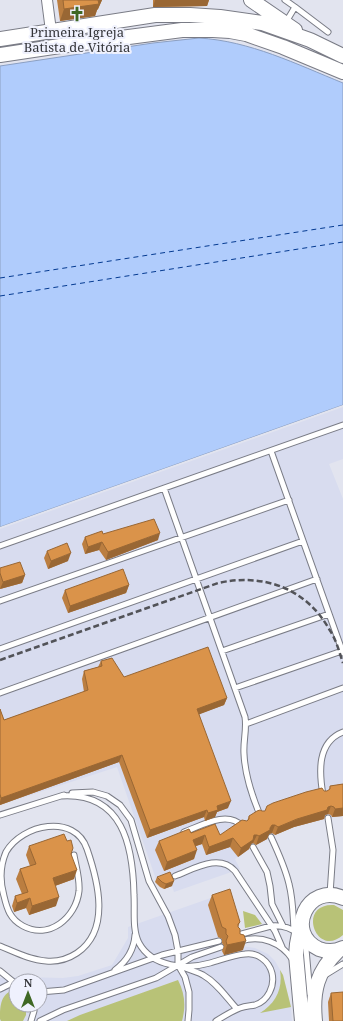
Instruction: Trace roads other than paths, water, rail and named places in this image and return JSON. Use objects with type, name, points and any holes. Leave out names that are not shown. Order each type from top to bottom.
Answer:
[{"type":"main road","points":[[251,0],[310,40]]},
{"type":"main road","points":[[0,39],[155,15],[190,15],[220,17],[262,23],[310,40],[343,56]]},
{"type":"main road","points":[[0,55],[182,30],[213,30],[246,34],[343,72]]},
{"type":"main road","points":[[302,1021],[296,955],[296,933],[309,904],[319,897],[336,896]]},
{"type":"main road","points":[[302,919],[305,936],[312,945],[328,951],[341,949]]},
{"type":"main road","points":[[315,1021],[314,1006],[317,982],[324,968],[341,949]]},
{"type":"street","points":[[47,0],[51,31]]},
{"type":"lane","points":[[285,0],[328,32]]},
{"type":"lane","points":[[285,22],[294,7]]},
{"type":"lane","points":[[0,546],[343,426]]},
{"type":"lane","points":[[235,688],[343,652],[271,451]]},
{"type":"lane","points":[[164,488],[235,688],[246,724],[244,760],[248,783],[260,816]]},
{"type":"lane","points":[[0,602],[289,500]]},
{"type":"lane","points":[[0,649],[304,541]]},
{"type":"lane","points":[[0,693],[317,579]]},
{"type":"lane","points":[[222,651],[329,614]]},
{"type":"lane","points":[[246,724],[343,688]]},
{"type":"lane","points":[[323,796],[320,769],[322,757],[330,741],[343,732]]},
{"type":"lane","points":[[0,815],[78,792],[93,792],[107,796],[124,809],[133,826],[149,881],[172,925],[178,950],[178,965],[185,977],[189,992],[188,1021]]},
{"type":"lane","points":[[62,796],[80,796],[97,802],[111,812],[122,826],[128,842],[133,864],[134,944],[122,965],[112,973]]},
{"type":"lane","points":[[179,834],[226,818],[235,820],[242,826]]},
{"type":"lane","points":[[328,818],[333,850],[336,896]]},
{"type":"lane","points":[[0,946],[37,960],[53,962],[68,958],[85,947],[93,935],[98,922],[99,899],[87,848],[77,835],[67,828],[54,826],[39,828],[22,836],[7,852],[2,866],[1,881],[7,910],[15,920],[24,927],[35,930],[41,931],[53,928],[68,916],[78,898],[79,880],[74,855]]},
{"type":"lane","points":[[271,837],[287,875],[296,933],[306,948],[310,992],[314,1006]]},
{"type":"lane","points":[[254,846],[267,872],[272,904],[283,926]]},
{"type":"lane","points":[[175,876],[213,862],[221,862],[229,865],[235,870],[271,926],[282,947],[294,962],[298,975]]},
{"type":"lane","points":[[238,934],[271,926],[283,926],[296,933]]},
{"type":"lane","points":[[135,932],[143,949],[153,958],[164,963],[188,966],[203,965],[244,954],[255,955],[264,960],[271,969],[273,979],[271,990],[265,999],[237,1009],[216,1021]]},
{"type":"lane","points":[[240,941],[252,938],[264,939],[282,947]]},
{"type":"lane","points":[[48,991],[64,990],[178,950],[219,941]]},
{"type":"lane","points":[[40,1021],[63,1010],[156,978],[200,954],[221,947]]},
{"type":"lane","points":[[317,982],[343,964]]},
{"type":"lane","points":[[178,965],[208,978],[237,1009]]},
{"type":"lane","points":[[0,971],[8,978]]},
{"type":"water","points":[[199,38],[218,40],[272,54],[343,83],[343,405],[0,527],[0,66],[153,43]]},
{"type":"railway","points":[[0,660],[218,583],[235,580],[251,580],[267,582],[282,587],[296,594],[308,603],[319,615],[331,633],[343,663]]},
{"type":"place","name":"Primeira Igreja Batista de Vitória","points":[[77,14]]}]
